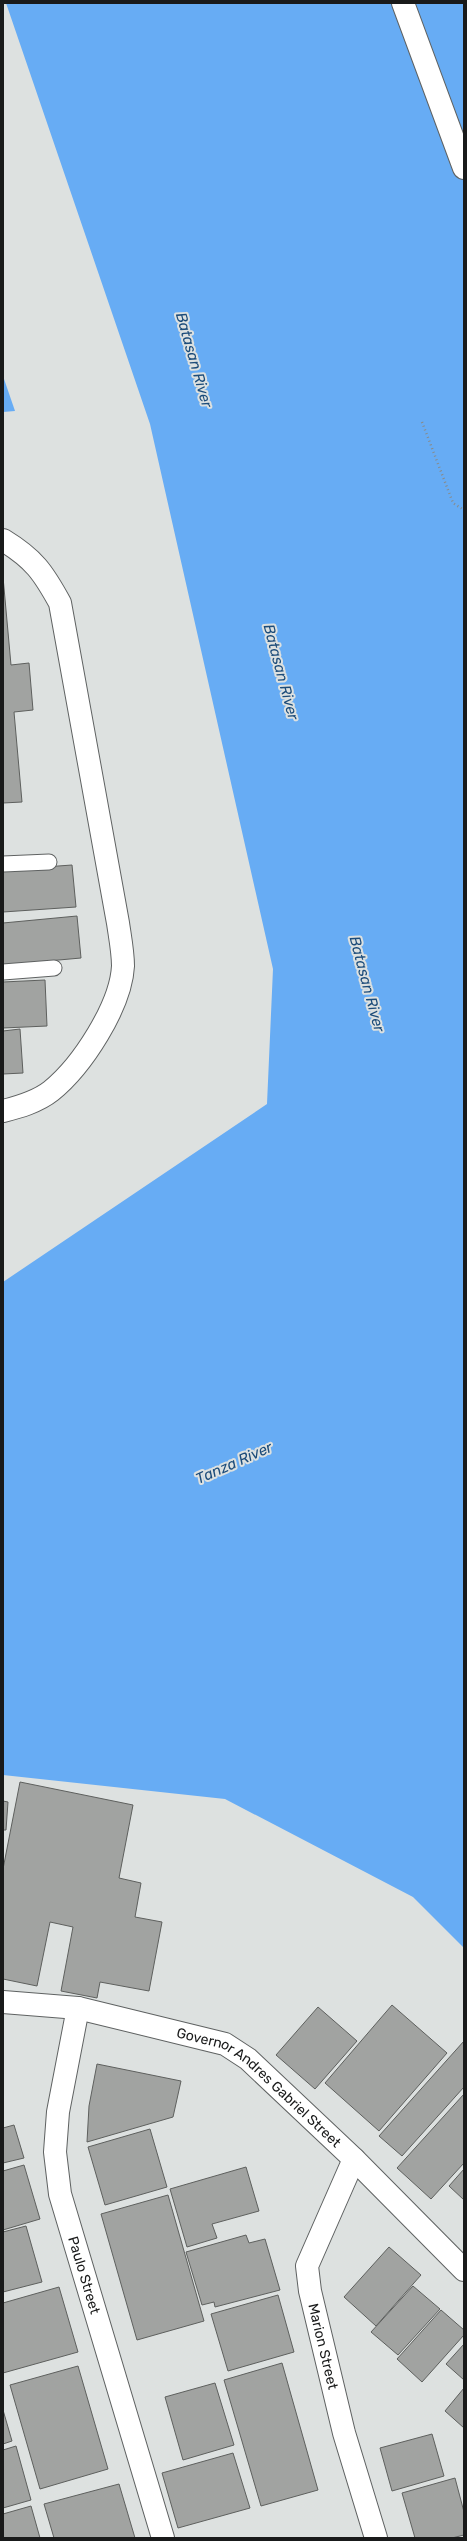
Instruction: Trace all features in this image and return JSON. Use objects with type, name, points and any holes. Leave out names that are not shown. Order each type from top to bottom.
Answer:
[{"type":"street","points":[[403,3],[464,168]]},
{"type":"street","points":[[3,540],[23,552],[44,573],[60,603],[118,923],[123,966],[117,997],[102,1026],[78,1062],[51,1091],[21,1107],[3,1111]]},
{"type":"street","name":"Governor Andres Gabriel Street","points":[[3,2002],[78,2008],[225,2044],[248,2059],[354,2159],[464,2270]]},
{"type":"street","name":"Paulo Street","points":[[78,2008],[58,2112],[55,2152],[60,2194],[163,2538]]},
{"type":"street","name":"Marion Street","points":[[354,2159],[307,2266],[310,2291],[344,2433],[376,2538]]},
{"type":"lane","points":[[3,864],[48,862]]},
{"type":"lane","points":[[3,972],[54,968]]},
{"type":"path","points":[[422,422],[453,503],[464,510]]},
{"type":"water","points":[[6,3],[464,3],[464,1948],[413,1897],[225,1799],[3,1775],[3,1282],[267,1104],[273,969],[150,424]]},
{"type":"water","points":[[3,376],[15,411],[3,412]]},
{"type":"building","points":[[3,577],[11,665],[29,663],[33,710],[14,712],[22,802],[3,803]]},
{"type":"building","points":[[72,865],[76,907],[3,912],[3,870]]},
{"type":"building","points":[[77,916],[81,958],[3,965],[3,923]]},
{"type":"building","points":[[45,980],[47,1026],[3,1028],[3,982]]},
{"type":"building","points":[[20,1029],[23,1073],[3,1074],[3,1031]]},
{"type":"building","points":[[20,1782],[133,1805],[119,1878],[141,1883],[135,1917],[162,1922],[149,1991],[100,1982],[97,1998],[61,1991],[73,1927],[50,1922],[37,1986],[3,1979],[3,1869]]},
{"type":"building","points":[[3,1801],[8,1802],[6,1830],[3,1830]]},
{"type":"building","points":[[392,2005],[447,2053],[379,2131],[325,2083]]},
{"type":"building","points":[[318,2007],[357,2041],[315,2089],[276,2055]]},
{"type":"building","points":[[464,2041],[464,2087],[402,2156],[379,2136]]},
{"type":"building","points":[[97,2064],[181,2081],[173,2117],[87,2142],[89,2106]]},
{"type":"building","points":[[464,2094],[464,2163],[431,2199],[397,2168]]},
{"type":"building","points":[[14,2125],[24,2158],[3,2163],[3,2128]]},
{"type":"building","points":[[150,2129],[167,2187],[105,2205],[88,2147]]},
{"type":"building","points":[[24,2165],[40,2219],[3,2230],[3,2171]]},
{"type":"building","points":[[246,2167],[259,2211],[212,2224],[217,2238],[187,2247],[170,2189]]},
{"type":"building","points":[[464,2169],[464,2200],[449,2186]]},
{"type":"building","points":[[168,2195],[204,2321],[137,2340],[101,2214]]},
{"type":"building","points":[[26,2226],[42,2282],[3,2292],[3,2232]]},
{"type":"building","points":[[246,2235],[249,2243],[265,2239],[280,2290],[215,2307],[214,2302],[202,2305],[186,2252]]},
{"type":"building","points":[[389,2247],[421,2275],[376,2326],[344,2297]]},
{"type":"building","points":[[413,2286],[440,2309],[398,2355],[371,2332]]},
{"type":"building","points":[[59,2287],[78,2352],[3,2373],[3,2303]]},
{"type":"building","points":[[278,2295],[294,2352],[228,2371],[211,2314]]},
{"type":"building","points":[[441,2310],[464,2330],[464,2335],[422,2382],[397,2359]]},
{"type":"building","points":[[464,2344],[464,2380],[446,2364]]},
{"type":"building","points":[[282,2363],[318,2490],[261,2506],[224,2380]]},
{"type":"building","points":[[78,2366],[108,2469],[40,2489],[10,2385]]},
{"type":"building","points":[[215,2383],[234,2445],[183,2460],[165,2397]]},
{"type":"building","points":[[464,2388],[464,2428],[445,2411]]},
{"type":"building","points":[[3,2410],[12,2441],[3,2444]]},
{"type":"building","points":[[432,2434],[444,2476],[392,2491],[380,2448]]},
{"type":"building","points":[[16,2446],[31,2500],[3,2508],[3,2450]]},
{"type":"building","points":[[233,2453],[250,2508],[178,2528],[162,2473]]},
{"type":"building","points":[[455,2478],[464,2512],[464,2535],[452,2538],[415,2538],[402,2493]]},
{"type":"building","points":[[119,2484],[135,2538],[54,2538],[44,2504]]},
{"type":"building","points":[[31,2506],[40,2538],[3,2538],[3,2514]]},
{"type":"water label","name":"Batasan River","points":[[194,360]]},
{"type":"water label","name":"Batasan River","points":[[281,672]]},
{"type":"water label","name":"Batasan River","points":[[367,984]]},
{"type":"water label","name":"Tanza River","points":[[234,1463]]}]
